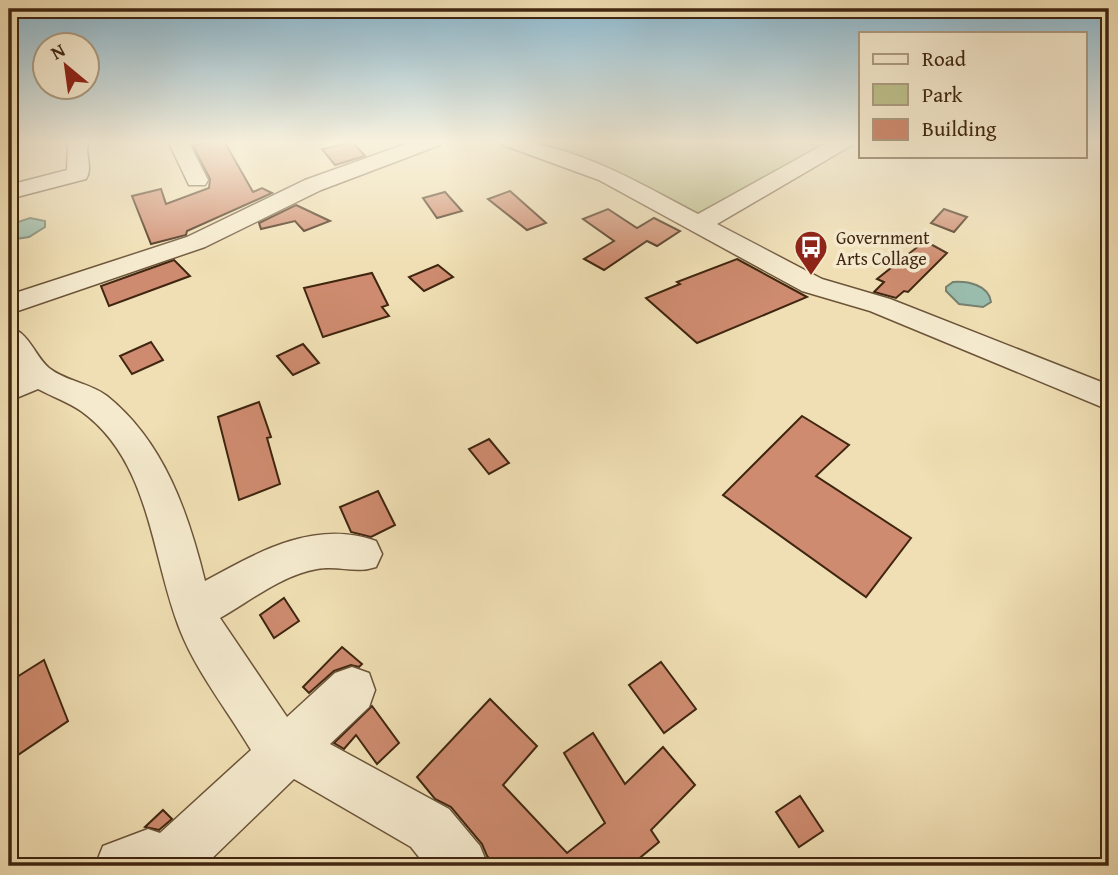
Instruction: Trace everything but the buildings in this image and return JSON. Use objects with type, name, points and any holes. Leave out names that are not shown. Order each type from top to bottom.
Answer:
[{"type":"street","points":[[9,192],[48,182]]},
{"type":"street","points":[[9,305],[196,242],[322,182]]},
{"type":"street","points":[[619,182],[812,285],[880,305],[1109,398]]},
{"type":"street","points":[[697,225],[773,182]]},
{"type":"street","points":[[9,337],[23,382],[92,402],[120,427],[153,477],[194,610],[204,632],[271,736],[289,749],[430,828],[460,866]]},
{"type":"street","points":[[194,610],[313,552],[341,550],[362,554]]},
{"type":"street","points":[[123,866],[148,856],[165,866],[352,690]]},
{"type":"green space","points":[[635,182],[770,182],[708,219]]},
{"type":"shaded area","points":[[30,218],[45,221],[45,227],[29,237],[9,240],[9,225]]},
{"type":"shaded area","points":[[953,282],[971,283],[982,288],[991,302],[983,307],[959,304],[946,291],[946,287]]},
{"type":"place","name":"Government Arts Collage","points":[[811,277]]}]
